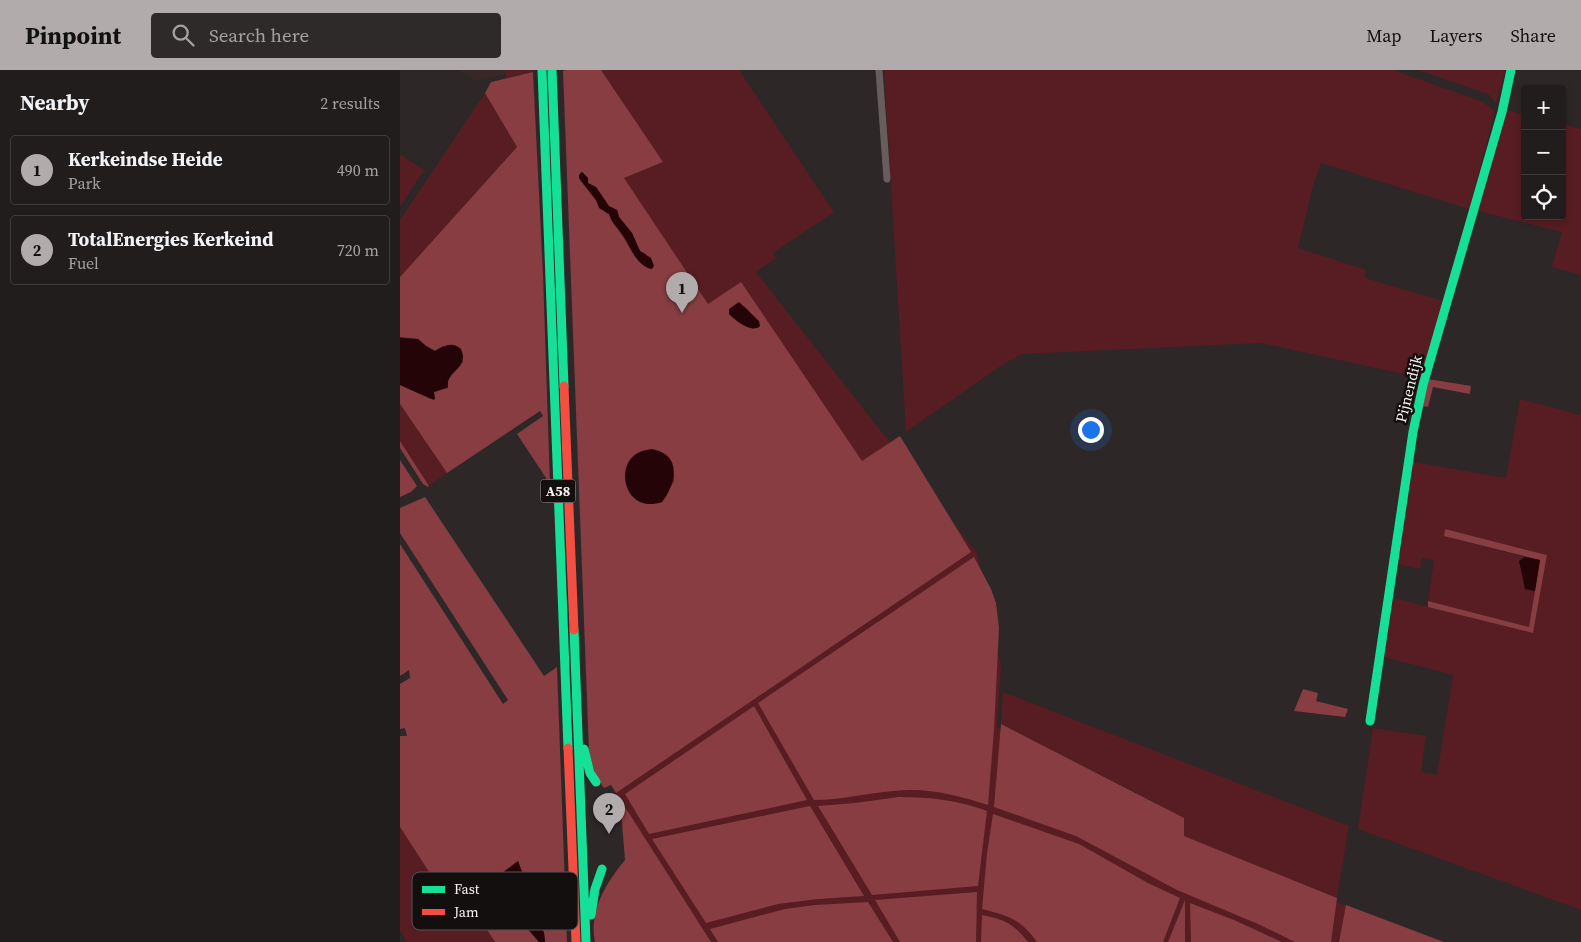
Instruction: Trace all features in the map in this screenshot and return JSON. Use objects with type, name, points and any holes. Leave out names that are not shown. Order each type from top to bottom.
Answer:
[{"type":"main road","name":"A58","points":[[542,70],[573,872]]},
{"type":"main road","name":"A58","points":[[552,70],[586,942]]},
{"type":"main road","name":"Pijnendijk","points":[[1370,721],[1413,432],[1423,385],[1502,112],[1511,70]]},
{"type":"main road","name":"A58","points":[[578,728],[582,734],[586,762],[596,782]]},
{"type":"main road","points":[[591,942],[592,909],[602,869]]},
{"type":"street","points":[[879,70],[887,179]]},
{"type":"shaded area","points":[[457,70],[528,70],[477,81]]},
{"type":"shaded area","points":[[505,70],[533,70],[533,72],[506,78]]},
{"type":"shaded area","points":[[585,70],[628,110],[601,70],[739,70],[834,212],[773,253],[776,258],[756,272],[977,553],[1001,667],[997,727],[1181,843],[1442,942],[603,942],[637,841],[594,745]]},
{"type":"shaded area","points":[[601,70],[663,162],[624,178],[708,304],[741,282],[862,461],[900,436],[971,552],[616,793],[611,785],[604,788],[596,777],[589,752],[563,71]],"holes":[[[582,172],[588,178],[588,183],[596,187],[608,206],[617,210],[619,217],[632,233],[640,251],[646,254],[650,269],[637,258],[609,214],[606,213],[580,180],[580,173]],[[744,306],[750,312],[753,329],[742,323]],[[674,473],[674,481],[662,502],[645,504]]]},
{"type":"shaded area","points":[[884,70],[1393,70],[1483,102],[1495,111],[1469,209],[1321,163],[1313,186],[1298,248],[1366,270],[1365,278],[1443,301],[1422,378],[1261,343],[1023,354],[1005,363],[906,432]]},
{"type":"shaded area","points":[[1418,70],[1506,70],[1496,103],[1488,94]]},
{"type":"shaded area","points":[[533,72],[543,274],[550,484],[517,434],[543,416],[540,411],[447,473],[400,404],[400,385],[431,399],[434,392],[448,388],[451,376],[463,361],[443,346],[435,351],[418,339],[400,337],[400,277],[517,147],[485,93],[491,82]]},
{"type":"shaded area","points":[[485,93],[517,147],[400,277],[400,220]]},
{"type":"shaded area","points":[[1502,109],[1521,114],[1521,220],[1566,220],[1566,125],[1581,129],[1581,275],[1552,267],[1562,232],[1475,210]]},
{"type":"shaded area","points":[[400,154],[424,170],[400,207]]},
{"type":"shaded area","points":[[582,172],[588,178],[588,183],[596,187],[609,206],[617,210],[619,217],[632,233],[640,251],[651,258],[654,266],[652,269],[638,261],[609,214],[599,208],[596,200],[579,178]]},
{"type":"shaded area","points":[[739,302],[759,321],[760,326],[749,328],[729,314],[729,309]]},
{"type":"shaded area","points":[[400,338],[418,339],[435,351],[451,345],[461,349],[463,356],[460,365],[450,377],[448,387],[434,392],[434,400],[400,385]]},
{"type":"shaded area","points":[[1428,379],[1471,386],[1470,394],[1433,387],[1428,407],[1422,406]]},
{"type":"shaded area","points":[[1520,399],[1581,415],[1581,910],[1358,829],[1373,728],[1426,736],[1421,772],[1437,775],[1453,675],[1384,657],[1393,598],[1533,633],[1547,555],[1445,529],[1444,536],[1525,557],[1521,559],[1525,589],[1535,591],[1529,627],[1428,601],[1434,560],[1422,558],[1420,569],[1398,564],[1413,462],[1506,478]]},
{"type":"shaded area","points":[[400,404],[447,473],[429,486],[400,441]]},
{"type":"shaded area","points":[[400,441],[428,487],[423,484],[400,448]]},
{"type":"shaded area","points":[[652,449],[662,452],[669,457],[674,470],[672,484],[666,497],[662,502],[649,504],[639,501],[631,495],[625,476],[627,466],[632,458],[642,451]]},
{"type":"shaded area","points":[[400,460],[417,486],[411,492],[400,497]]},
{"type":"shaded area","points":[[425,497],[544,676],[557,667],[564,872],[522,872],[518,861],[519,872],[429,872],[400,827],[400,736],[407,736],[405,728],[400,729],[400,684],[410,678],[409,670],[400,676],[400,544],[503,704],[508,700],[400,533],[400,508]]},
{"type":"shaded area","points":[[1445,529],[1547,555],[1533,633],[1428,607],[1428,601],[1529,627],[1540,560],[1444,536]]},
{"type":"shaded area","points":[[974,557],[991,589],[996,603],[999,628],[988,805],[953,795],[918,790],[814,800],[758,703]]},
{"type":"shaded area","points":[[1525,557],[1540,560],[1535,591],[1525,589],[1519,561]]},
{"type":"shaded area","points":[[1303,689],[1318,693],[1316,701],[1348,709],[1345,717],[1294,711]]},
{"type":"shaded area","points":[[1003,692],[1349,826],[1337,898],[1184,836],[1158,804],[1001,724]]},
{"type":"shaded area","points":[[754,706],[807,800],[649,834],[625,794]]},
{"type":"shaded area","points":[[1001,724],[1184,818],[1184,836],[1337,898],[1331,942],[1295,942],[1258,924],[1177,890],[1076,836],[994,807]]},
{"type":"shaded area","points":[[899,797],[944,800],[987,811],[978,886],[872,895],[818,806]]},
{"type":"shaded area","points":[[620,799],[711,942],[595,942],[595,913],[610,881],[625,860]]},
{"type":"shaded area","points":[[810,806],[864,896],[778,904],[706,923],[652,839]]},
{"type":"shaded area","points":[[993,814],[1079,844],[1148,883],[1180,898],[1163,942],[1037,942],[1025,928],[1013,919],[982,909]]},
{"type":"shaded area","points":[[400,827],[429,872],[412,872],[412,930],[487,930],[495,942],[407,942],[400,931]]},
{"type":"shaded area","points":[[518,861],[522,872],[503,872]]},
{"type":"shaded area","points":[[977,892],[976,942],[900,942],[875,900]]},
{"type":"shaded area","points":[[1185,900],[1185,942],[1168,942]]},
{"type":"shaded area","points":[[868,902],[893,942],[718,942],[710,929],[785,909]]},
{"type":"shaded area","points":[[1190,903],[1234,920],[1282,942],[1191,942]]},
{"type":"shaded area","points":[[1346,905],[1444,942],[1339,942]]},
{"type":"shaded area","points":[[982,915],[1008,923],[1028,942],[981,942]]},
{"type":"shaded area","points":[[487,930],[528,930],[539,942],[495,942]]},
{"type":"shaded area","points":[[528,930],[543,930],[545,942],[539,942]]},
{"type":"shaded area","points":[[543,930],[567,930],[567,942],[545,942]]},
{"type":"traffic: fast","points":[[542,70],[568,748]]},
{"type":"traffic: fast","points":[[552,70],[564,386]]},
{"type":"traffic: fast","points":[[1370,721],[1413,432],[1423,385],[1502,112],[1511,70]]},
{"type":"traffic: fast","points":[[574,630],[586,942]]},
{"type":"traffic: fast","points":[[584,749],[590,773],[596,782]]},
{"type":"traffic: fast","points":[[591,915],[595,889],[602,869]]},
{"type":"traffic: jam","points":[[564,386],[574,630]]},
{"type":"traffic: jam","points":[[568,748],[573,872]]},
{"type":"traffic: jam","points":[[576,930],[576,942]]},
{"type":"place","name":"Kerkeindse Heide","points":[[682,313]]},
{"type":"place","name":"TotalEnergies Kerkeind","points":[[609,834]]}]
